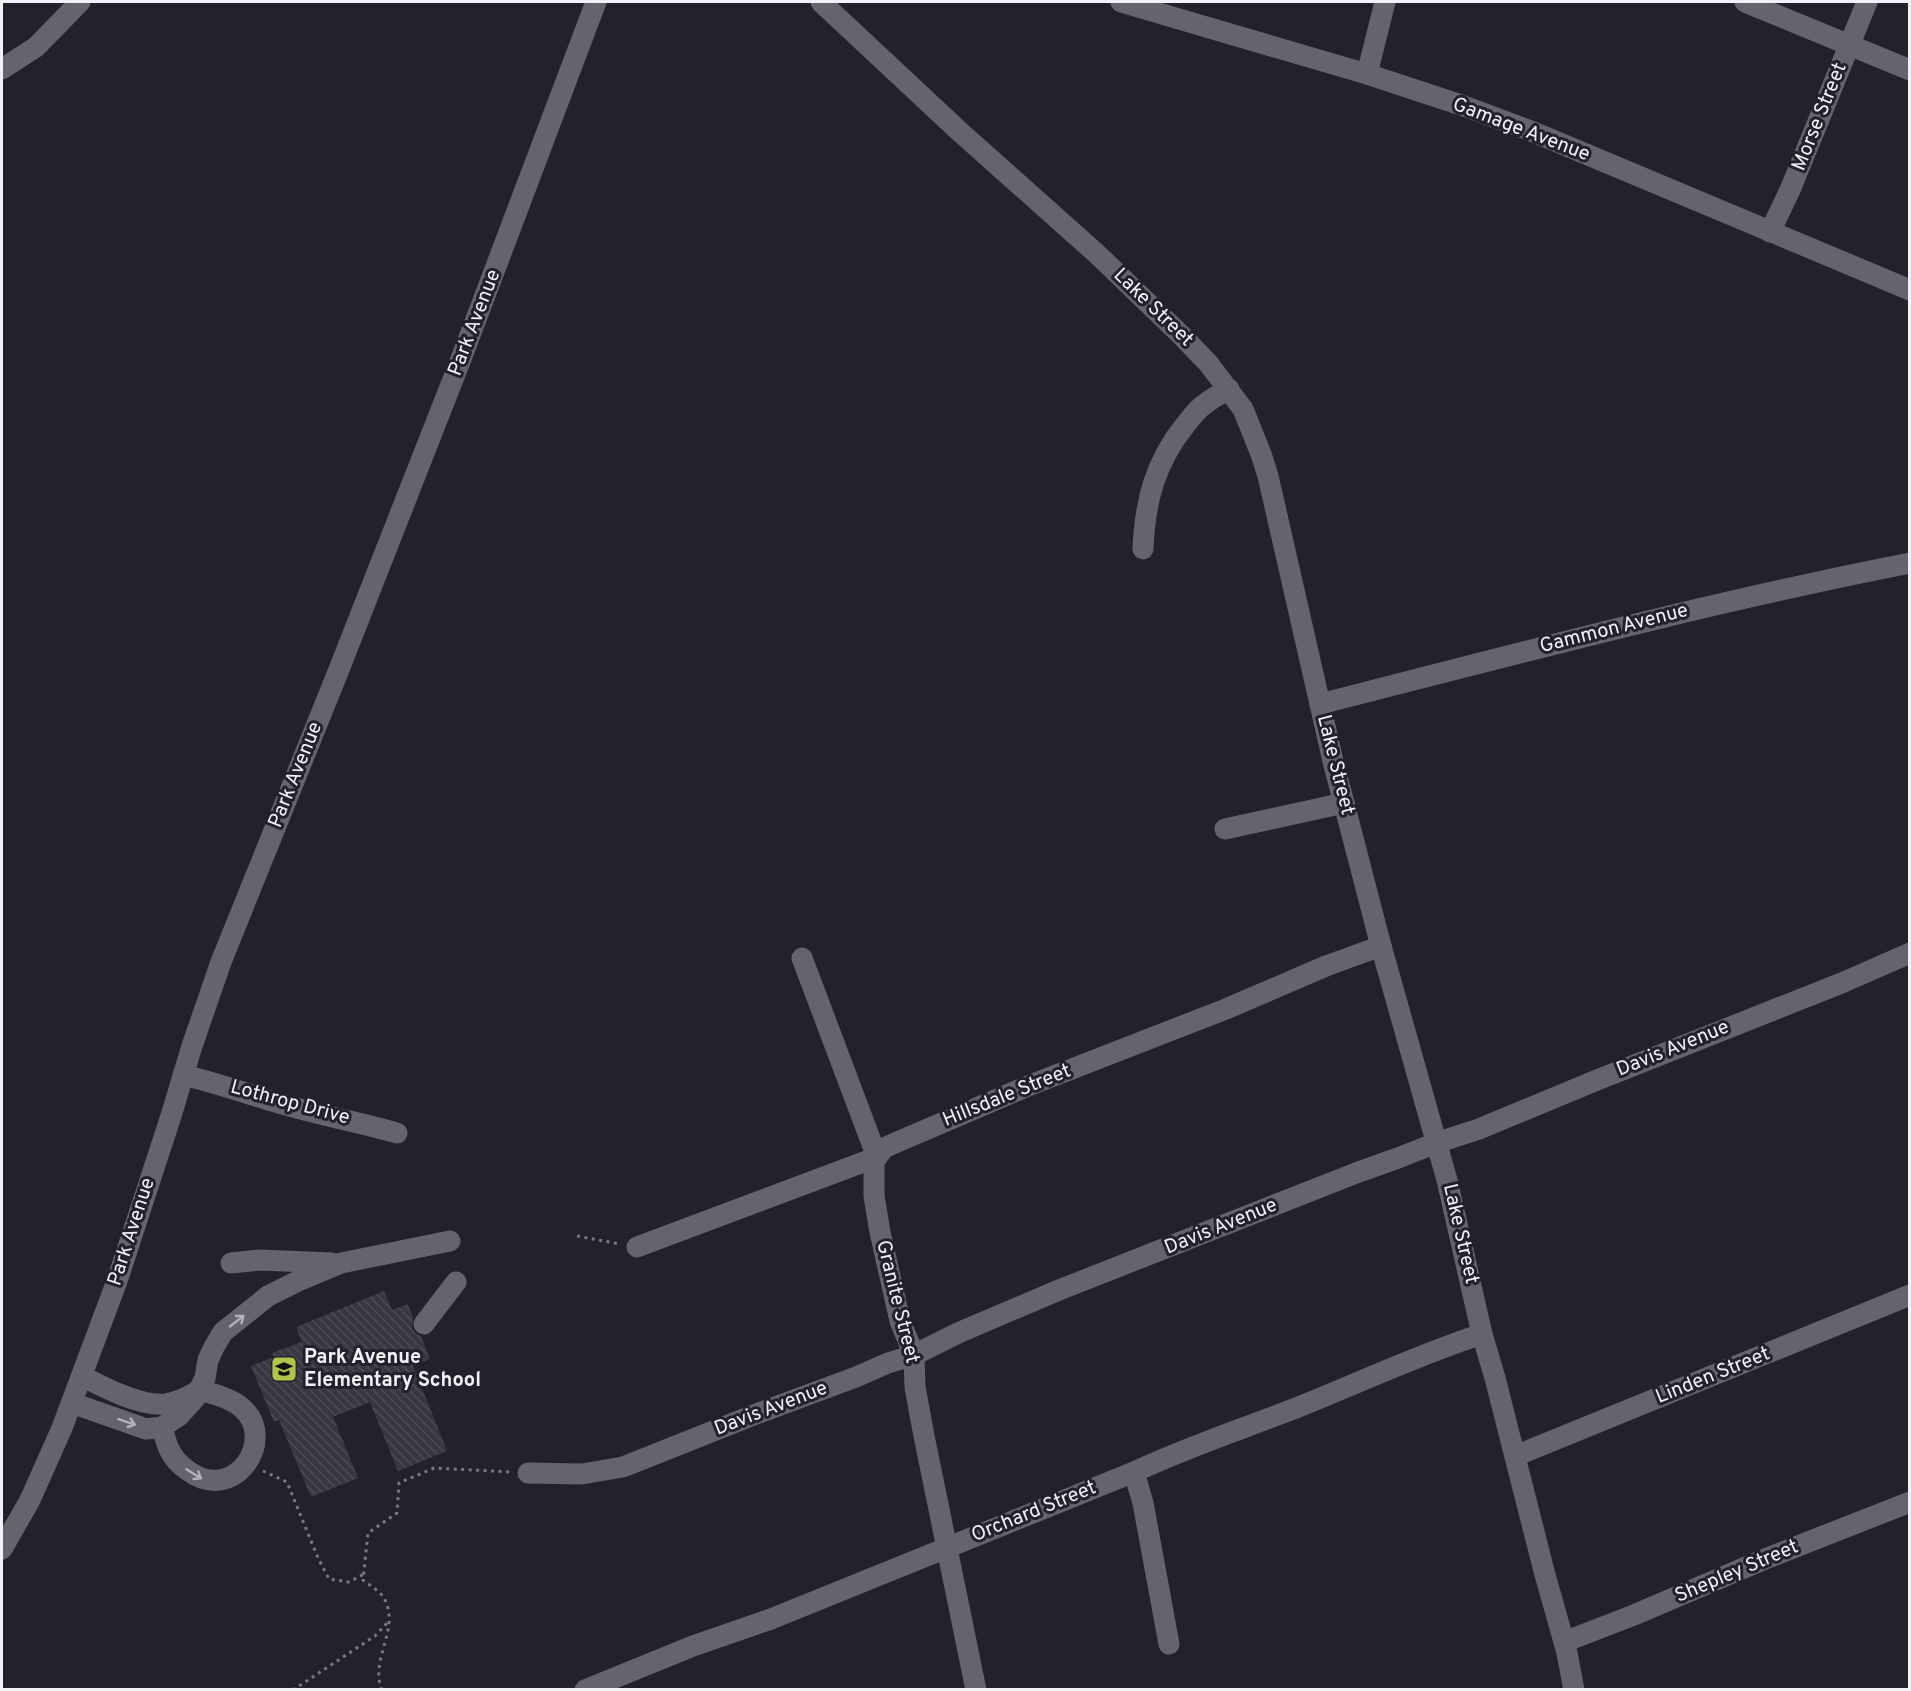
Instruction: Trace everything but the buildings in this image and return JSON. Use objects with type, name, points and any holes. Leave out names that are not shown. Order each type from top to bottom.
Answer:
[{"type":"street","points":[[2,69],[36,47],[80,2]]},
{"type":"street","name":"Park Avenue","points":[[2,1549],[30,1500],[72,1403],[117,1281],[221,962],[339,672],[462,359],[596,2]]},
{"type":"street","name":"Lake Street","points":[[821,2],[1180,334],[1208,363],[1243,409],[1262,454],[1344,803],[1458,1224],[1482,1334],[1564,1642],[1574,1689]]},
{"type":"street","name":"Gamage Avenue","points":[[1121,2],[1366,74],[1464,106],[1530,131],[1910,290]]},
{"type":"street","points":[[1366,74],[1385,2]]},
{"type":"street","points":[[1745,2],[1910,70]]},
{"type":"street","name":"Morse Street","points":[[1770,232],[1790,190],[1867,2]]},
{"type":"street","points":[[1143,549],[1144,526],[1155,476],[1164,457],[1177,435],[1198,410],[1229,389]]},
{"type":"street","name":"Gammon Avenue","points":[[1320,704],[1681,612],[1910,563]]},
{"type":"street","points":[[1225,829],[1344,803]]},
{"type":"street","name":"Hillsdale Street","points":[[637,1247],[877,1157],[884,1148],[1028,1086],[1226,1010],[1326,966],[1381,946]]},
{"type":"street","name":"Davis Avenue","points":[[528,1473],[582,1474],[623,1467],[888,1363],[915,1355],[958,1333],[1059,1290],[1436,1143],[1479,1129],[1608,1075],[1844,982],[1910,953]]},
{"type":"street","name":"Granite Street","points":[[802,958],[877,1157],[874,1162],[874,1196],[880,1232],[900,1321],[915,1355],[915,1387],[976,1689]]},
{"type":"street","name":"Lothrop Drive","points":[[183,1075],[326,1116],[357,1121],[397,1133]]},
{"type":"street","points":[[72,1403],[146,1429],[162,1427],[179,1416],[195,1398],[205,1378],[214,1347],[224,1332],[268,1296],[341,1263],[450,1241]]},
{"type":"street","points":[[231,1263],[254,1260],[341,1263]]},
{"type":"street","points":[[254,1260],[262,1267],[269,1280],[268,1296]]},
{"type":"street","points":[[424,1324],[456,1282]]},
{"type":"street","name":"Linden Street","points":[[1515,1456],[1910,1294]]},
{"type":"street","name":"Orchard Street","points":[[585,1689],[947,1548],[1134,1472],[1167,1456],[1296,1408],[1409,1360],[1482,1334]]},
{"type":"street","points":[[82,1376],[104,1387],[143,1401],[164,1404],[183,1400],[199,1390],[225,1398],[242,1408],[254,1426],[255,1445],[247,1463],[233,1476],[215,1482],[198,1478],[180,1464],[169,1450],[162,1427]]},
{"type":"street","points":[[1134,1472],[1143,1503],[1169,1644]]},
{"type":"street","name":"Shepley Street","points":[[1564,1642],[1910,1502]]},
{"type":"path","points":[[577,1236],[637,1247]]},
{"type":"path","points":[[247,1463],[287,1482],[329,1579],[349,1582],[364,1574]]},
{"type":"path","points":[[382,1689],[378,1669],[390,1620],[384,1597],[363,1580],[368,1533],[397,1513],[399,1483],[435,1468],[528,1473]]},
{"type":"path","points":[[293,1689],[375,1636],[390,1620]]},
{"type":"place","name":"Park Avenue Elementary School","points":[[284,1369]]}]
